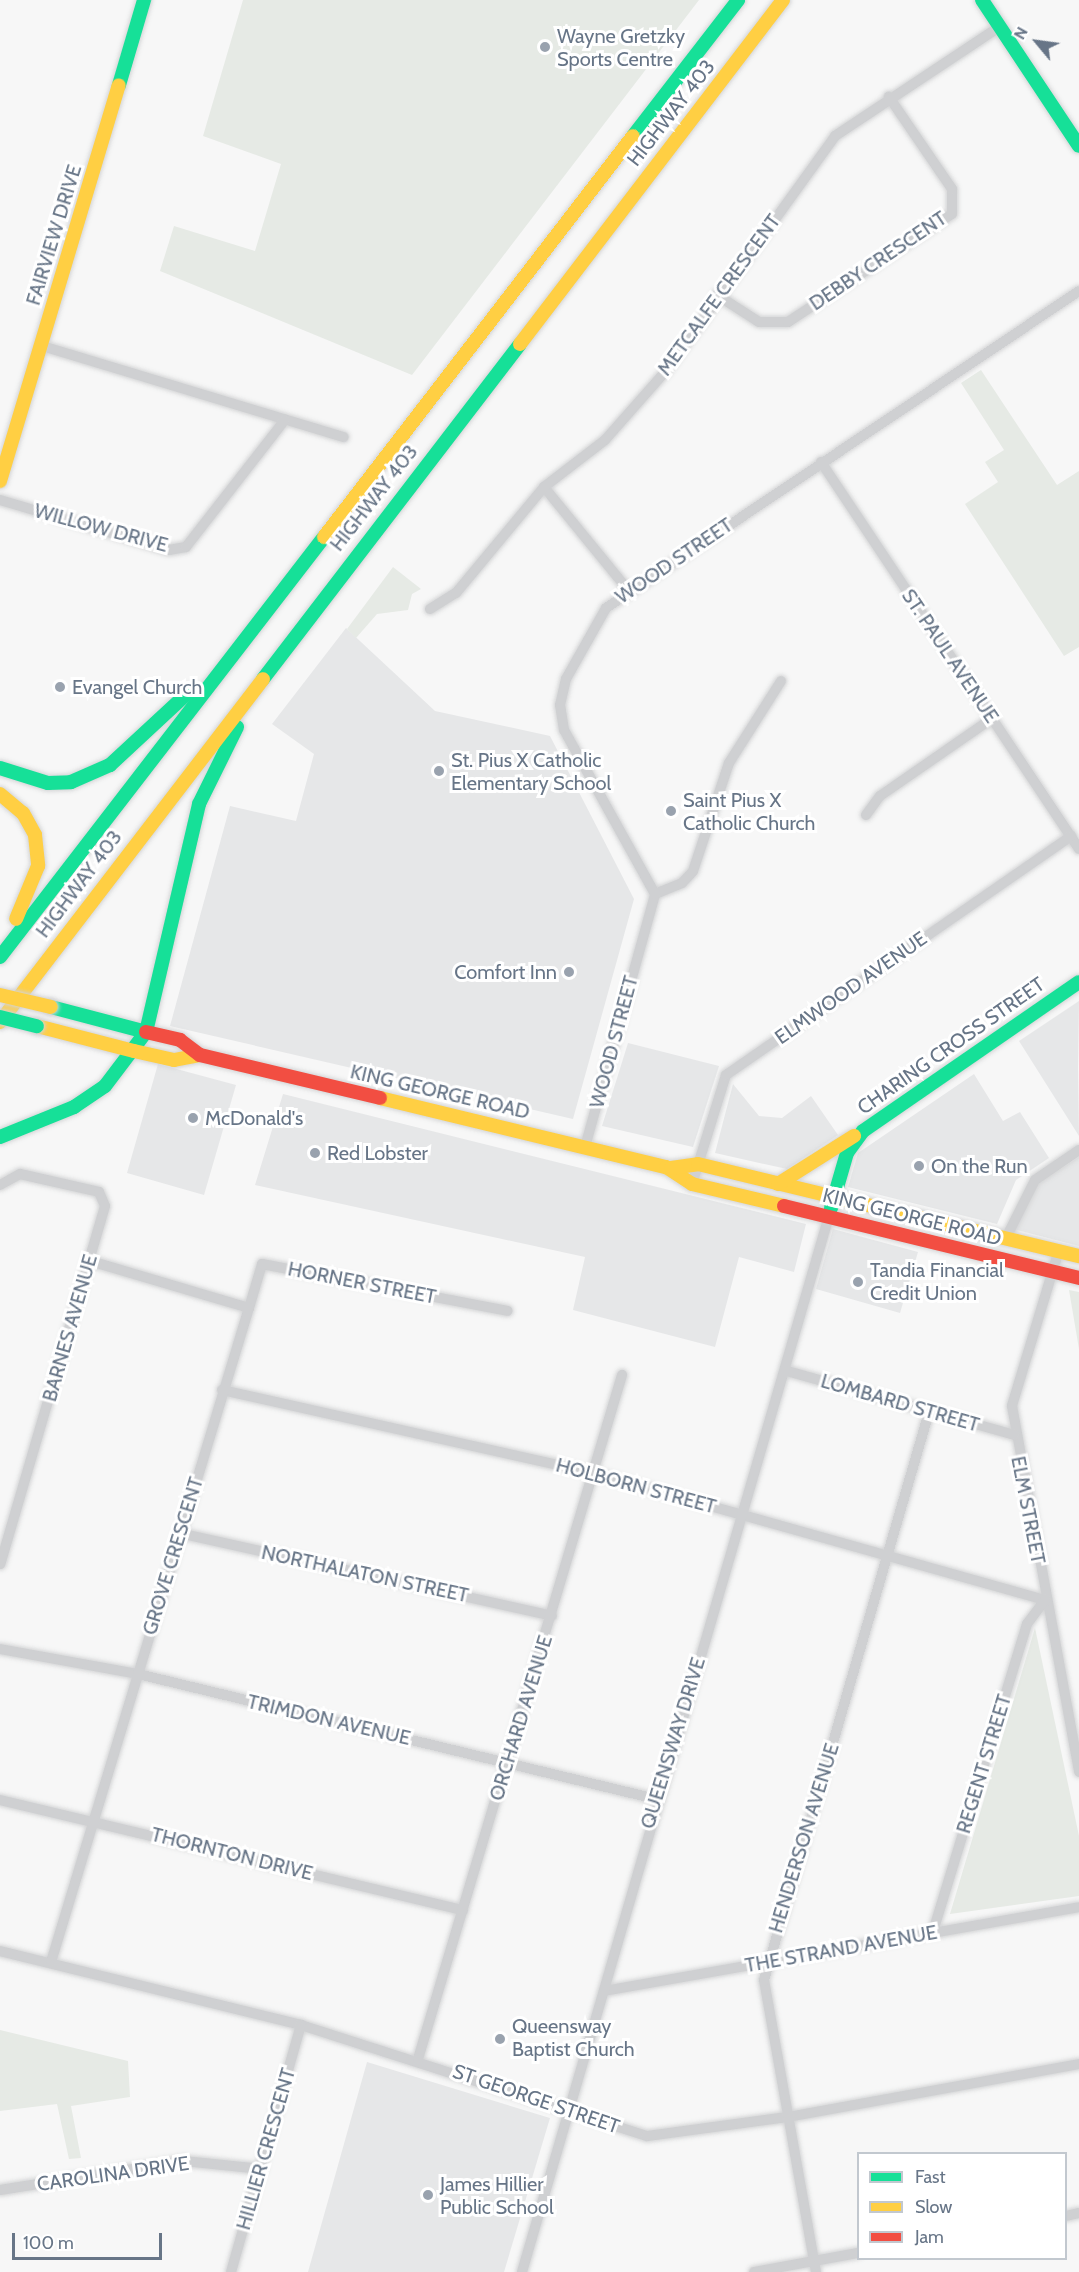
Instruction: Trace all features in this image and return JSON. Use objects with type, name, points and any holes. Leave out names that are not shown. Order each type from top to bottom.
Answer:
[{"type":"main road","name":"FAIRVIEW DRIVE","points":[[0,481],[144,0]]},
{"type":"main road","name":"HIGHWAY 403","points":[[0,957],[738,0]]},
{"type":"main road","name":"HIGHWAY 403","points":[[0,1022],[300,626],[783,0]]},
{"type":"main road","points":[[982,0],[1079,146]]},
{"type":"main road","points":[[0,768],[48,783],[71,782],[111,765],[177,707],[300,568]]},
{"type":"main road","points":[[0,1137],[74,1107],[105,1086],[134,1051],[146,1032],[199,804],[227,742],[300,626]]},
{"type":"main road","points":[[0,794],[31,828],[39,866],[28,900],[0,944]]},
{"type":"main road","name":"CHARING CROSS STREET","points":[[829,1216],[846,1152],[863,1131],[1079,982]]},
{"type":"main road","name":"KING GEORGE ROAD","points":[[0,995],[180,1040],[200,1055],[671,1168],[698,1164],[1079,1256]]},
{"type":"main road","name":"KING GEORGE ROAD","points":[[0,1017],[174,1060],[200,1055]]},
{"type":"main road","points":[[778,1184],[863,1131]]},
{"type":"main road","name":"KING GEORGE ROAD","points":[[671,1168],[692,1184],[1079,1278]]},
{"type":"street","name":"METCALFE CRESCENT","points":[[430,609],[456,593],[544,486],[605,440],[665,372],[717,295],[835,136],[889,97],[999,27]]},
{"type":"street","name":"DEBBY CRESCENT","points":[[717,295],[759,322],[788,322],[951,214],[952,189],[889,97]]},
{"type":"street","name":"WOOD STREET","points":[[585,1147],[655,894],[564,730],[560,705],[566,679],[606,608],[628,590],[1079,291]]},
{"type":"street","points":[[42,346],[344,437]]},
{"type":"street","name":"WILLOW DRIVE","points":[[0,500],[170,549],[186,547],[285,420]]},
{"type":"street","name":"ST. PAUL AVENUE","points":[[821,462],[1079,849]]},
{"type":"street","points":[[544,486],[628,590]]},
{"type":"street","points":[[655,894],[682,883],[693,871],[729,763],[782,681]]},
{"type":"street","points":[[866,815],[880,796],[991,719]]},
{"type":"street","name":"ELMWOOD AVENUE","points":[[692,1184],[726,1075],[1071,836]]},
{"type":"street","points":[[1006,1238],[1035,1180],[1079,1150]]},
{"type":"street","name":"BARNES AVENUE","points":[[0,1185],[20,1174],[99,1192],[105,1206],[0,1564]]},
{"type":"street","name":"QUEENSWAY DRIVE","points":[[522,2272],[604,1991],[656,1799],[787,1371],[829,1216]]},
{"type":"street","name":"ELM STREET","points":[[1059,1251],[1012,1406],[1014,1435],[1079,1772]]},
{"type":"street","points":[[90,1261],[249,1308]]},
{"type":"street","name":"HORNER STREET","points":[[249,1308],[262,1264],[508,1311]]},
{"type":"street","name":"GROVE CRESCENT","points":[[51,1962],[222,1390],[249,1308]]},
{"type":"street","name":"LOMBARD STREET","points":[[787,1371],[1014,1435]]},
{"type":"street","name":"ORCHARD AVENUE","points":[[418,2059],[622,1375]]},
{"type":"street","name":"HOLBORN STREET","points":[[222,1390],[593,1473],[889,1554],[1045,1600]]},
{"type":"street","name":"HENDERSON AVENUE","points":[[814,2267],[764,1980],[766,1962],[930,1412]]},
{"type":"street","name":"NORTHALATON STREET","points":[[179,1533],[552,1616]]},
{"type":"street","name":"REGENT STREET","points":[[933,1932],[1027,1624],[1045,1600]]},
{"type":"street","name":"TRIMDON AVENUE","points":[[0,1649],[138,1674],[656,1799]]},
{"type":"street","name":"THORNTON DRIVE","points":[[0,1800],[93,1820],[463,1910]]},
{"type":"street","name":"THE STRAND AVENUE","points":[[604,1991],[1079,1907]]},
{"type":"street","name":"ST GEORGE STREET","points":[[0,1951],[301,2025],[418,2059],[647,2136],[788,2117],[1079,2064]]},
{"type":"street","name":"HILLIER CRESCENT","points":[[231,2272],[301,2025]]},
{"type":"street","name":"CAROLINA DRIVE","points":[[0,2190],[184,2161],[262,2169]]},
{"type":"street","points":[[754,2272],[814,2267],[857,2253]]},
{"type":"shaded area","points":[[243,0],[699,0],[412,375],[160,271],[174,226],[255,251],[281,164],[203,136]]},
{"type":"shaded area","points":[[981,370],[1057,485],[1079,471],[1079,647],[1064,656],[965,504],[998,482],[985,462],[1004,450],[961,383]]},
{"type":"shaded area","points":[[393,567],[421,589],[412,594],[408,610],[377,614],[356,638],[347,629]]},
{"type":"shaded area","points":[[346,628],[435,711],[550,736],[634,899],[573,1119],[170,1026],[230,806],[296,821],[314,754],[272,724]]},
{"type":"shaded area","points":[[1079,1001],[1078,1068],[1079,1136],[1019,1041]]},
{"type":"shaded area","points":[[628,1043],[719,1066],[693,1147],[602,1126]]},
{"type":"shaded area","points":[[158,1064],[236,1085],[204,1195],[127,1173]]},
{"type":"shaded area","points":[[974,1074],[1003,1121],[1020,1112],[1049,1158],[1016,1180],[997,1224],[848,1187],[858,1153]]},
{"type":"shaded area","points":[[733,1084],[759,1116],[782,1118],[811,1096],[838,1135],[787,1169],[715,1153]]},
{"type":"shaded area","points":[[283,1094],[806,1224],[794,1272],[739,1257],[715,1347],[573,1310],[585,1257],[255,1185]]},
{"type":"shaded area","points":[[1079,1157],[1079,1246],[1013,1229],[1039,1183]]},
{"type":"shaded area","points":[[833,1229],[918,1252],[900,1313],[816,1289]]},
{"type":"shaded area","points":[[1069,1290],[1079,1292],[1079,1349]]},
{"type":"shaded area","points":[[1035,1628],[1079,1836],[1079,1896],[950,1914]]},
{"type":"shaded area","points":[[0,2030],[128,2061],[130,2097],[71,2106],[81,2158],[69,2159],[57,2104],[0,2111]]},
{"type":"shaded area","name":"James Hillier Public School","points":[[367,2062],[550,2118],[504,2272],[308,2272]]},
{"type":"traffic: fast","points":[[119,85],[144,0]]},
{"type":"traffic: fast","points":[[633,136],[738,0]]},
{"type":"traffic: fast","points":[[982,0],[1079,146]]},
{"type":"traffic: fast","points":[[263,679],[520,344]]},
{"type":"traffic: fast","points":[[0,957],[324,537]]},
{"type":"traffic: fast","points":[[0,768],[48,783],[71,782],[110,765],[190,691]]},
{"type":"traffic: fast","points":[[0,1137],[74,1107],[105,1086],[146,1032],[199,804],[237,727]]},
{"type":"traffic: fast","points":[[831,1208],[847,1153],[863,1131],[1079,982]]},
{"type":"traffic: fast","points":[[51,1007],[146,1032]]},
{"type":"traffic: fast","points":[[0,1017],[37,1026]]},
{"type":"traffic: slow","points":[[520,344],[783,0]]},
{"type":"traffic: slow","points":[[0,481],[119,85]]},
{"type":"traffic: slow","points":[[324,537],[633,136]]},
{"type":"traffic: slow","points":[[0,1022],[263,679]]},
{"type":"traffic: slow","points":[[0,794],[23,813],[35,835],[38,866],[16,919]]},
{"type":"traffic: slow","points":[[0,995],[51,1007]]},
{"type":"traffic: slow","points":[[37,1026],[134,1051]]},
{"type":"traffic: slow","points":[[134,1051],[174,1060],[200,1055]]},
{"type":"traffic: slow","points":[[380,1098],[666,1167],[692,1184],[784,1206]]},
{"type":"traffic: slow","points":[[778,1184],[854,1136]]},
{"type":"traffic: slow","points":[[671,1168],[698,1164],[1079,1256]]},
{"type":"traffic: jam","points":[[146,1032],[180,1040],[200,1055],[380,1098]]},
{"type":"traffic: jam","points":[[784,1206],[1079,1278]]},
{"type":"place","name":"Wayne Gretzky Sports Centre","points":[[545,47]]},
{"type":"place","name":"Evangel Church","points":[[60,687]]},
{"type":"place","name":"St. Pius X Catholic Elementary School","points":[[439,771]]},
{"type":"place","name":"Saint Pius X Catholic Church","points":[[671,811]]},
{"type":"place","name":"Comfort Inn","points":[[569,972]]},
{"type":"place","name":"McDonald's","points":[[193,1118]]},
{"type":"place","name":"Red Lobster","points":[[315,1153]]},
{"type":"place","name":"On the Run","points":[[919,1166]]},
{"type":"place","name":"Tandia Financial Credit Union","points":[[858,1282]]},
{"type":"place","name":"Queensway Baptist Church","points":[[500,2039]]},
{"type":"place","name":"James Hillier Public School","points":[[428,2195]]}]
